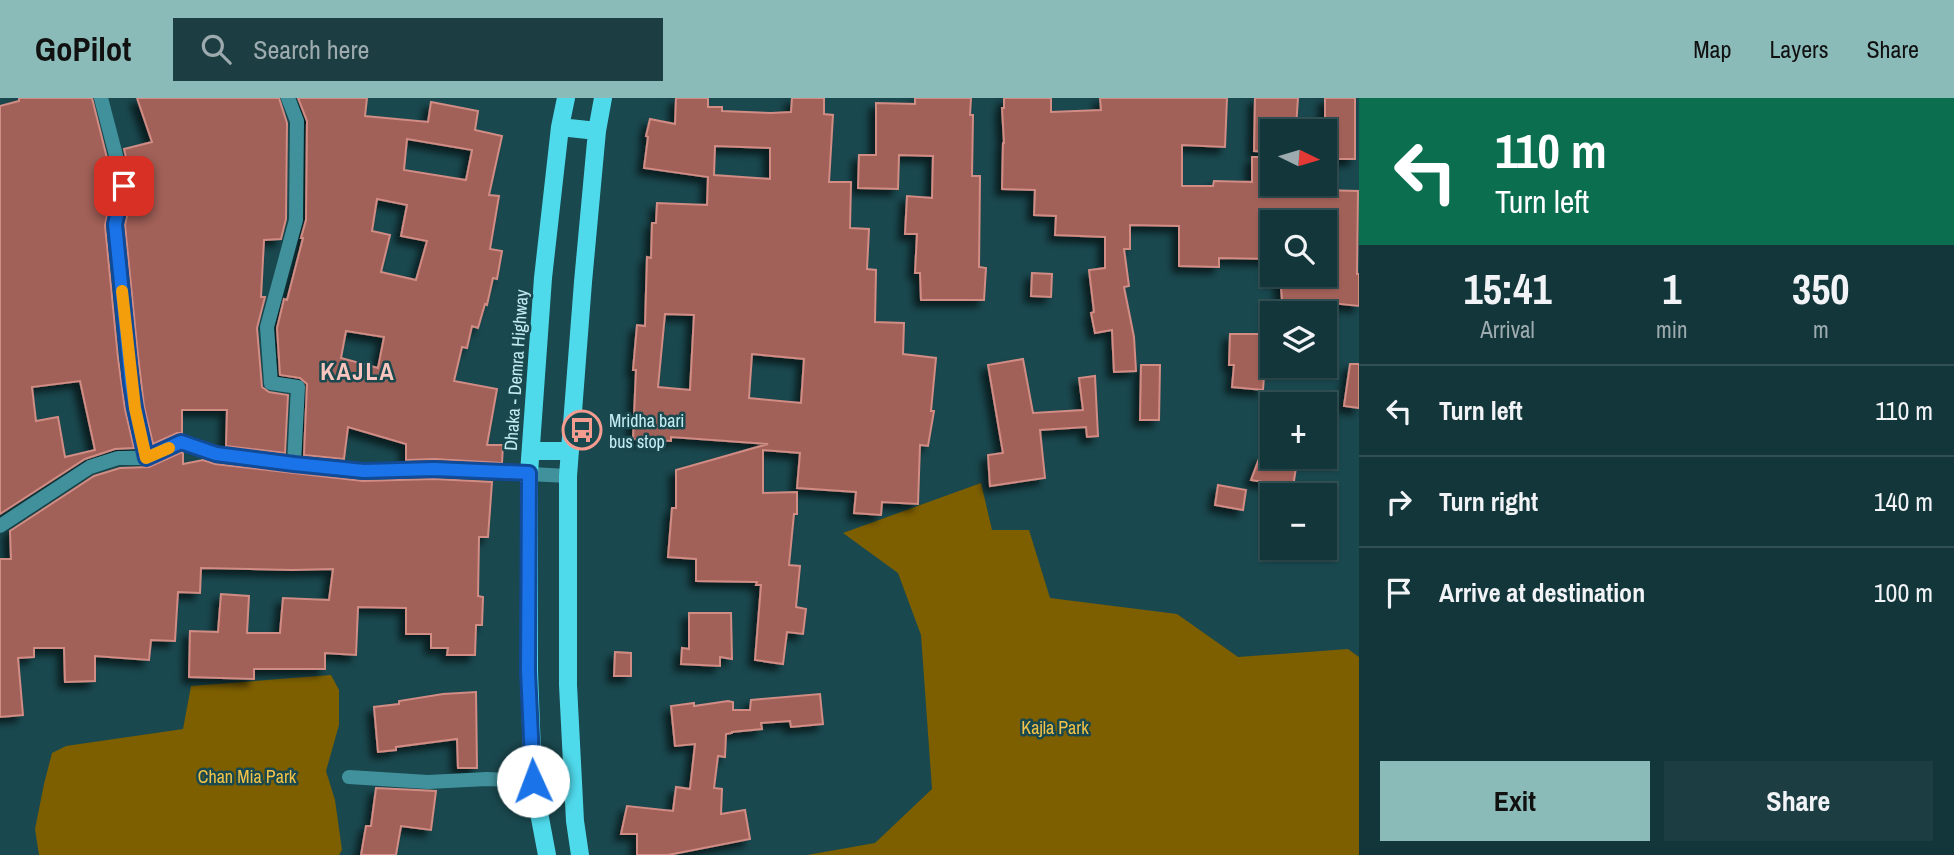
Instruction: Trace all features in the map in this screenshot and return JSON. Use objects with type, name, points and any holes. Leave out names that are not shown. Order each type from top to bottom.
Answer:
[{"type":"main road","name":"Dhaka - Demra Highway","points":[[547,855],[533,781],[528,671],[529,473],[543,278],[560,127],[566,98]]},
{"type":"main road","points":[[580,855],[575,821],[568,685],[568,475],[597,131],[603,98]]},
{"type":"main road","points":[[560,127],[597,131]]},
{"type":"main road","points":[[531,451],[569,451]]},
{"type":"street","points":[[101,98],[124,186],[115,224],[131,383],[146,458]]},
{"type":"street","points":[[288,98],[297,121],[296,220],[267,327],[271,383],[298,387],[294,464]]},
{"type":"street","points":[[0,526],[90,467],[118,458],[146,458],[181,442],[216,454],[364,471],[434,469],[568,475]]},
{"type":"street","points":[[349,777],[428,782],[487,779],[533,781]]},
{"type":"green space","name":"Kajla Park","points":[[981,483],[992,530],[1029,530],[1050,598],[1177,614],[1238,657],[1348,649],[1359,657],[1359,855],[807,855],[875,843],[932,789],[921,635],[898,573],[843,533]]},
{"type":"green space","name":"Chan Mia Park","points":[[331,675],[339,690],[339,725],[326,771],[335,800],[342,850],[339,855],[39,855],[35,829],[52,753],[66,746],[183,729],[191,686]]},
{"type":"building","points":[[19,98],[92,98],[114,186],[105,225],[118,358],[134,448],[115,449],[85,459],[0,514],[0,106],[19,101]],"holes":[[[80,381],[95,450],[65,457],[58,417],[36,421],[32,387]]]},
{"type":"building","points":[[137,98],[279,98],[287,123],[286,219],[281,239],[264,240],[261,297],[265,297],[257,328],[262,387],[269,392],[288,395],[285,453],[226,446],[227,410],[182,410],[182,433],[153,444],[144,406],[125,225],[133,188],[124,149],[152,142]]},
{"type":"building","points":[[298,98],[367,98],[365,116],[428,122],[431,102],[478,111],[475,130],[502,136],[489,195],[499,196],[490,249],[502,251],[497,279],[493,278],[478,328],[472,326],[467,348],[462,347],[454,381],[497,389],[487,445],[503,445],[502,463],[406,460],[406,444],[348,427],[344,459],[304,455],[307,384],[300,378],[280,375],[277,328],[284,299],[287,300],[306,220],[307,121]],"holes":[[[407,139],[472,150],[466,180],[404,170]],[[377,199],[407,205],[401,236],[427,241],[416,280],[381,272],[390,235],[372,231]],[[346,331],[384,337],[378,368],[341,358]]]},
{"type":"building","points":[[676,98],[708,98],[708,107],[722,107],[722,111],[771,113],[791,112],[792,98],[824,98],[824,114],[833,115],[829,182],[851,182],[850,228],[869,229],[867,269],[876,270],[875,322],[904,323],[903,354],[936,358],[931,411],[934,411],[928,446],[920,445],[918,504],[882,502],[881,515],[854,513],[856,492],[797,488],[800,453],[763,450],[763,493],[797,492],[797,514],[794,514],[789,565],[800,566],[796,607],[806,609],[803,634],[787,632],[783,664],[755,660],[761,585],[756,585],[757,582],[696,581],[696,559],[668,557],[672,508],[676,508],[676,470],[768,444],[671,437],[671,441],[633,439],[636,370],[633,370],[637,325],[645,326],[647,257],[651,258],[652,223],[656,223],[657,203],[707,205],[708,177],[644,168],[650,119],[675,124]],"holes":[[[715,146],[770,148],[770,179],[714,175]],[[665,314],[694,315],[690,390],[658,387]],[[752,354],[804,359],[801,403],[749,398]]]},
{"type":"building","points":[[915,98],[971,98],[972,176],[980,176],[979,267],[986,268],[984,300],[921,300],[920,273],[915,273],[917,234],[905,234],[907,196],[932,198],[933,156],[899,155],[898,189],[858,188],[859,155],[876,155],[876,103],[915,104]]},
{"type":"building","points":[[1004,98],[1051,98],[1051,112],[1101,110],[1100,98],[1227,98],[1225,147],[1182,145],[1182,186],[1213,186],[1214,181],[1252,182],[1252,157],[1260,157],[1260,196],[1337,196],[1337,190],[1358,191],[1359,306],[1337,304],[1337,301],[1282,301],[1281,287],[1337,287],[1337,210],[1260,210],[1260,259],[1219,258],[1219,267],[1179,266],[1179,226],[1130,225],[1130,249],[1124,249],[1129,286],[1124,287],[1134,337],[1136,371],[1114,372],[1112,330],[1095,333],[1091,313],[1094,312],[1089,270],[1105,268],[1105,237],[1055,235],[1056,216],[1034,215],[1035,190],[1002,189]]},
{"type":"building","points":[[1255,98],[1298,98],[1297,119],[1260,119],[1260,151],[1254,151]]},
{"type":"building","points":[[1325,98],[1355,98],[1355,159],[1337,159],[1337,119],[1325,119]]},
{"type":"building","points":[[1032,273],[1052,274],[1051,297],[1031,296]]},
{"type":"building","points":[[1230,334],[1260,334],[1260,378],[1264,378],[1263,390],[1232,387],[1234,365],[1229,365]]},
{"type":"building","points":[[1023,359],[1033,413],[1083,410],[1079,378],[1095,376],[1098,436],[1087,437],[1086,427],[1040,430],[1045,478],[990,486],[988,455],[1003,453],[988,365]]},
{"type":"building","points":[[1350,364],[1359,364],[1359,408],[1344,406]]},
{"type":"building","points":[[1141,365],[1160,365],[1159,420],[1140,420]]},
{"type":"building","points":[[182,452],[183,464],[203,460],[215,464],[363,481],[434,479],[492,482],[488,537],[479,537],[478,596],[483,597],[482,625],[476,625],[475,655],[447,655],[448,648],[431,648],[431,634],[406,634],[406,608],[358,607],[356,655],[325,653],[325,669],[254,669],[254,679],[189,677],[190,631],[218,632],[221,594],[249,596],[247,633],[280,633],[283,598],[329,600],[333,569],[201,568],[200,593],[178,592],[175,641],[151,640],[149,660],[95,656],[95,681],[65,682],[64,648],[34,648],[34,657],[18,658],[23,715],[0,717],[0,559],[11,559],[10,531],[94,476],[120,468],[149,467]]},
{"type":"building","points":[[1260,456],[1260,469],[1296,469],[1294,483],[1251,480]]},
{"type":"building","points":[[1218,485],[1246,490],[1243,510],[1215,505]]},
{"type":"building","points":[[689,613],[731,613],[732,659],[720,657],[720,666],[681,664],[682,648],[689,649]]},
{"type":"building","points":[[615,652],[631,653],[631,676],[614,676]]},
{"type":"building","points":[[476,692],[477,768],[458,768],[457,739],[378,752],[374,707],[443,694]]},
{"type":"building","points":[[820,694],[823,724],[791,727],[790,721],[761,723],[762,729],[726,734],[725,757],[718,756],[714,788],[722,789],[721,814],[745,810],[750,839],[668,855],[637,855],[637,834],[621,834],[627,806],[673,811],[676,787],[690,789],[695,744],[675,746],[671,706],[728,701],[733,702],[733,710],[750,710],[751,700]]},
{"type":"building","points":[[376,788],[436,791],[431,830],[401,826],[396,855],[361,855],[366,826],[371,826]]},
{"type":"slow traffic","points":[[122,291],[135,408],[146,458],[169,448]]},
{"type":"place","name":"Mridha bari bus stop","points":[[582,430]]},
{"type":"district","name":"KAJLA","points":[[358,371]]},
{"type":"route","points":[[124,186],[115,224],[131,383],[146,458],[181,442],[216,454],[364,471],[434,469],[529,473],[528,671],[533,781]]}]
